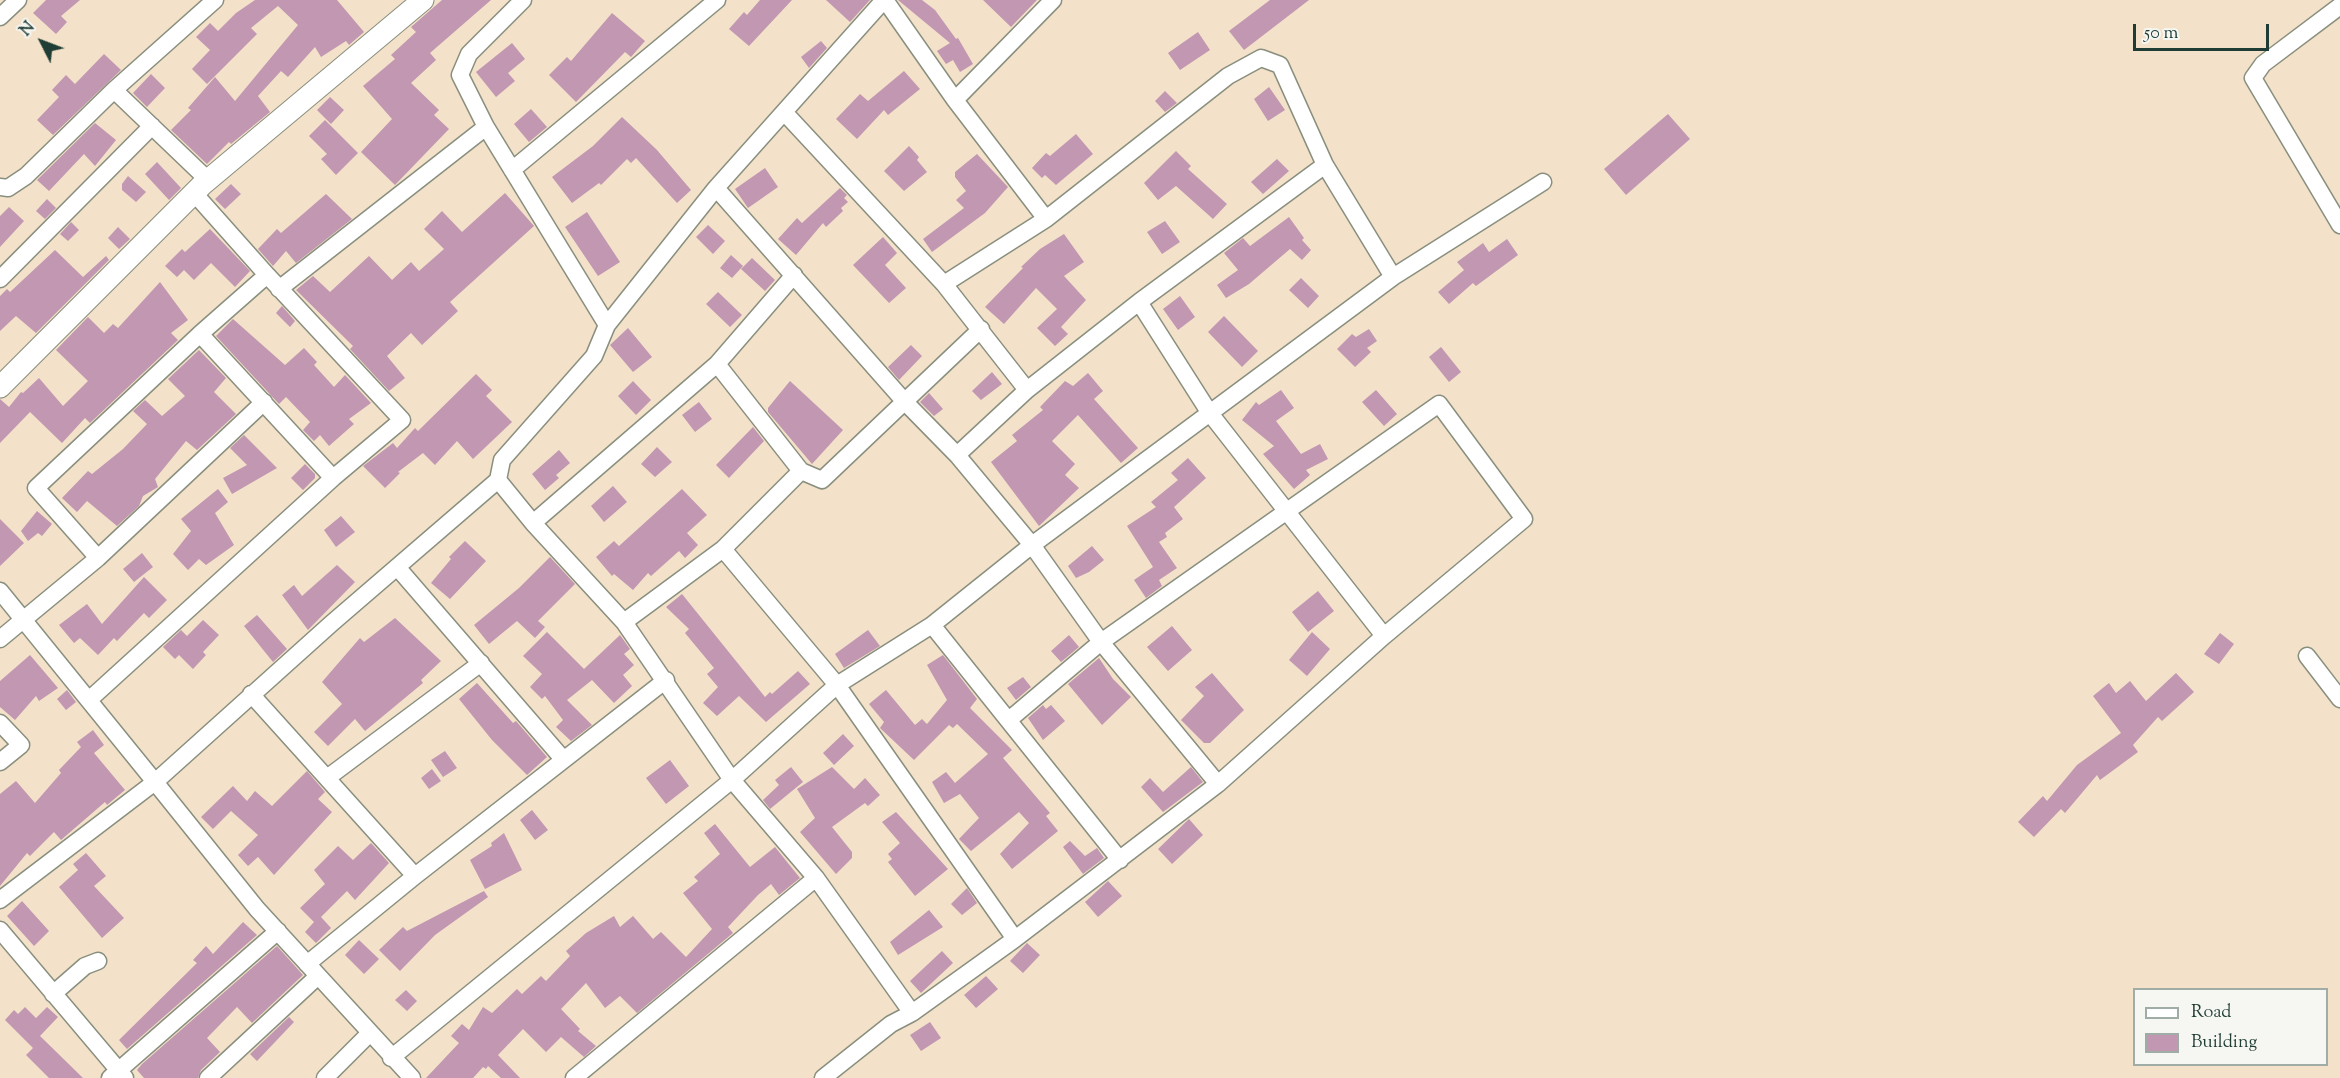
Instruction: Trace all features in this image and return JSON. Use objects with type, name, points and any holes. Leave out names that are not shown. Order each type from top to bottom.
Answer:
[{"type":"street","points":[[0,17],[18,0]]},
{"type":"street","points":[[0,187],[8,188],[26,176],[114,90],[214,0]]},
{"type":"street","points":[[0,387],[201,186],[423,0]]},
{"type":"street","points":[[523,0],[469,54],[460,75],[486,127],[607,326]]},
{"type":"street","points":[[512,170],[717,0]]},
{"type":"street","points":[[0,900],[155,782],[251,694],[498,480],[502,460],[594,356],[607,326],[716,188],[884,0],[955,100],[1046,219]]},
{"type":"street","points":[[955,100],[1053,0]]},
{"type":"street","points":[[2340,6],[2263,64],[2253,78],[2340,225]]},
{"type":"street","points":[[944,284],[1046,219],[1228,76],[1261,58],[1280,65],[1325,165],[1393,277]]},
{"type":"street","points":[[90,699],[333,478],[402,420],[279,289],[152,126],[114,90]]},
{"type":"street","points":[[784,112],[944,284],[1027,390]]},
{"type":"street","points":[[0,279],[152,126]]},
{"type":"street","points":[[279,289],[486,127]]},
{"type":"street","points":[[957,455],[1027,390],[1138,302],[1325,165]]},
{"type":"street","points":[[391,1058],[732,780],[837,685],[932,625],[1032,545],[1393,277],[1544,182]]},
{"type":"street","points":[[716,188],[905,402],[957,455],[1032,545],[1101,642],[1218,784]]},
{"type":"street","points":[[98,558],[36,488],[200,334],[267,275]]},
{"type":"street","points":[[533,523],[717,364],[794,275]]},
{"type":"street","points":[[1138,302],[1209,412],[1384,636]]},
{"type":"street","points":[[717,364],[801,471],[822,480],[981,329]]},
{"type":"street","points":[[200,334],[333,478]]},
{"type":"street","points":[[0,639],[98,558],[264,402]]},
{"type":"street","points":[[823,1078],[891,1024],[912,1013],[1015,939],[1218,784],[1384,636],[1524,519],[1439,404],[1288,513],[1101,642],[1010,719]]},
{"type":"street","points":[[624,622],[723,549],[801,471]]},
{"type":"street","points":[[498,480],[533,523],[624,622],[666,680],[732,780],[816,878],[912,1013]]},
{"type":"street","points":[[723,549],[837,685],[1015,939]]},
{"type":"street","points":[[397,567],[563,759]]},
{"type":"street","points":[[0,591],[278,931],[369,1034],[412,1078]]},
{"type":"street","points":[[932,625],[1010,719],[1120,860]]},
{"type":"street","points":[[2307,656],[2340,699]]},
{"type":"street","points":[[327,778],[481,663]]},
{"type":"street","points":[[208,1078],[312,970],[415,876],[666,680]]},
{"type":"street","points":[[251,694],[415,876]]},
{"type":"street","points":[[0,723],[21,745],[0,762]]},
{"type":"street","points":[[574,1078],[816,878]]},
{"type":"street","points":[[0,930],[118,1076],[278,931]]},
{"type":"street","points":[[53,994],[85,966],[98,961]]},
{"type":"street","points":[[326,1078],[369,1034]]},
{"type":"building","points":[[46,0],[80,0],[61,16],[67,22],[56,34],[33,13]]},
{"type":"building","points":[[255,0],[337,0],[364,32],[349,45],[346,41],[321,57],[315,47],[288,77],[281,71],[258,96],[270,112],[231,144],[229,142],[207,164],[171,130],[191,110],[188,108],[215,77],[235,101],[298,25],[278,6],[251,28],[257,34],[207,84],[192,69],[210,50],[196,37],[210,23],[218,31],[236,13]]},
{"type":"building","points":[[442,0],[491,0],[430,53],[436,60],[411,83],[439,110],[434,115],[449,129],[395,185],[361,152],[392,119],[363,86],[395,59],[391,55],[416,32],[411,27]]},
{"type":"building","points":[[760,0],[792,0],[749,46],[729,29],[744,12],[747,15]]},
{"type":"building","points":[[826,0],[870,0],[850,22]]},
{"type":"building","points":[[898,0],[922,0],[935,10],[956,39],[958,38],[973,64],[960,72],[953,60],[946,64],[937,51],[950,43]]},
{"type":"building","points":[[983,0],[1037,0],[1011,27]]},
{"type":"building","points":[[1270,0],[1309,0],[1244,50],[1229,31]]},
{"type":"building","points":[[612,13],[645,41],[631,57],[625,52],[576,102],[549,75],[567,57],[571,61]]},
{"type":"building","points":[[1198,32],[1210,50],[1180,70],[1168,53]]},
{"type":"building","points":[[821,41],[827,48],[809,68],[801,57]]},
{"type":"building","points":[[512,43],[525,59],[508,73],[515,81],[496,97],[476,72]]},
{"type":"building","points":[[104,54],[121,70],[53,135],[37,120],[59,97],[52,90],[66,75],[75,84]]},
{"type":"building","points":[[904,71],[920,89],[888,115],[884,110],[857,139],[836,119],[860,94],[868,101]]},
{"type":"building","points":[[151,74],[165,88],[147,107],[133,93]]},
{"type":"building","points":[[1269,87],[1285,110],[1268,121],[1254,99]]},
{"type":"building","points":[[1165,91],[1177,103],[1165,112],[1155,101]]},
{"type":"building","points":[[330,97],[344,110],[331,124],[317,110]]},
{"type":"building","points":[[531,109],[547,127],[529,142],[514,124]]},
{"type":"building","points":[[1668,114],[1690,139],[1626,195],[1604,169]]},
{"type":"building","points":[[622,117],[657,150],[691,190],[677,203],[636,158],[631,163],[627,159],[601,185],[599,183],[572,203],[552,177],[593,146]]},
{"type":"building","points":[[325,120],[358,153],[336,175],[321,159],[327,154],[309,136]]},
{"type":"building","points":[[95,123],[116,140],[95,166],[84,154],[49,191],[37,180]]},
{"type":"building","points":[[1076,134],[1093,154],[1056,185],[1045,175],[1042,178],[1032,168],[1046,153],[1050,156]]},
{"type":"building","points":[[909,146],[919,157],[917,160],[927,172],[904,191],[884,171]]},
{"type":"building","points":[[1176,151],[1191,166],[1188,169],[1227,204],[1213,219],[1176,186],[1158,200],[1144,183]]},
{"type":"building","points":[[977,154],[1008,187],[985,213],[932,252],[923,239],[964,208],[956,200],[966,191],[955,177],[955,172]]},
{"type":"building","points":[[1277,159],[1289,171],[1263,194],[1251,182]]},
{"type":"building","points":[[157,162],[181,188],[169,200],[145,174]]},
{"type":"building","points":[[765,168],[778,187],[748,208],[735,189]]},
{"type":"building","points":[[128,176],[146,192],[136,202],[122,190],[122,184]]},
{"type":"building","points":[[231,184],[241,194],[225,209],[215,199]]},
{"type":"building","points":[[840,188],[847,195],[844,198],[848,202],[841,208],[843,211],[826,227],[823,223],[796,255],[778,239],[797,218],[802,223]]},
{"type":"building","points":[[505,193],[534,226],[450,302],[458,311],[422,345],[411,333],[387,356],[405,378],[389,391],[350,349],[353,346],[296,290],[313,276],[330,292],[369,256],[392,280],[411,262],[419,271],[444,249],[424,229],[442,211],[462,232]]},
{"type":"building","points":[[326,194],[352,219],[296,263],[286,251],[273,266],[258,249],[277,229],[281,233]]},
{"type":"building","points":[[47,199],[56,208],[45,219],[36,211]]},
{"type":"building","points":[[9,207],[24,221],[0,247],[0,216]]},
{"type":"building","points":[[587,212],[620,262],[598,276],[565,227]]},
{"type":"building","points":[[1289,217],[1304,238],[1302,240],[1311,250],[1302,260],[1290,249],[1249,284],[1226,298],[1217,285],[1238,270],[1224,253],[1243,238],[1250,246]]},
{"type":"building","points":[[1165,221],[1180,242],[1162,254],[1147,232]]},
{"type":"building","points":[[71,222],[79,230],[68,241],[60,234]]},
{"type":"building","points":[[708,225],[725,241],[713,254],[696,237]]},
{"type":"building","points":[[118,227],[130,239],[119,249],[108,238]]},
{"type":"building","points":[[210,229],[250,271],[235,287],[211,263],[194,280],[184,270],[177,277],[165,266],[182,249],[185,252]]},
{"type":"building","points":[[1064,234],[1084,262],[1064,276],[1086,300],[1061,327],[1068,334],[1055,346],[1037,328],[1057,309],[1036,288],[1004,324],[985,307],[1040,249]]},
{"type":"building","points":[[883,237],[897,253],[885,265],[906,288],[889,303],[853,265]]},
{"type":"building","points":[[1507,239],[1518,255],[1476,286],[1473,283],[1449,304],[1438,292],[1464,270],[1457,262],[1483,243],[1489,252]]},
{"type":"building","points":[[55,250],[83,277],[106,256],[109,260],[36,333],[16,316],[0,331],[0,296],[7,289],[10,292]]},
{"type":"building","points":[[731,255],[743,266],[732,278],[720,268]]},
{"type":"building","points":[[752,258],[775,280],[765,291],[741,269]]},
{"type":"building","points":[[1301,278],[1319,296],[1308,308],[1289,290]]},
{"type":"building","points":[[160,282],[188,320],[171,333],[178,340],[90,423],[85,418],[62,443],[30,412],[0,443],[0,399],[9,407],[21,392],[23,393],[39,378],[63,406],[88,381],[56,350],[88,317],[104,333],[113,324],[118,328]]},
{"type":"building","points":[[718,292],[742,315],[730,327],[706,304]]},
{"type":"building","points":[[1180,296],[1195,317],[1178,330],[1163,309]]},
{"type":"building","points":[[282,306],[295,321],[290,327],[276,313]]},
{"type":"building","points":[[1224,316],[1258,351],[1242,367],[1208,332]]},
{"type":"building","points":[[233,319],[285,365],[304,348],[317,362],[314,365],[334,387],[345,375],[371,403],[349,419],[354,424],[329,446],[320,435],[314,441],[303,430],[310,422],[286,397],[279,404],[216,336]]},
{"type":"building","points":[[628,328],[652,357],[633,372],[610,345]]},
{"type":"building","points":[[1369,329],[1377,341],[1367,348],[1371,352],[1355,367],[1337,349],[1352,334],[1356,337]]},
{"type":"building","points":[[911,345],[922,356],[899,380],[888,367]]},
{"type":"building","points":[[1441,347],[1461,372],[1449,382],[1429,357]]},
{"type":"building","points":[[199,350],[226,378],[214,392],[236,414],[197,450],[186,441],[155,479],[158,487],[143,496],[139,506],[117,526],[87,501],[77,512],[62,498],[88,471],[92,474],[123,449],[147,424],[133,411],[145,400],[162,416],[185,396],[168,379]]},
{"type":"building","points":[[992,372],[1002,384],[981,400],[972,391]]},
{"type":"building","points":[[1088,373],[1103,391],[1094,399],[1138,448],[1121,463],[1078,415],[1052,441],[1075,464],[1065,475],[1079,488],[1039,526],[991,462],[1017,441],[1012,435],[1043,410],[1040,407],[1065,381],[1073,386]]},
{"type":"building","points":[[476,374],[492,390],[486,396],[512,422],[473,459],[457,441],[435,465],[423,453],[398,472],[400,473],[385,488],[363,466],[393,443],[397,448],[415,428],[418,431]]},
{"type":"building","points":[[633,381],[651,400],[636,415],[618,396]]},
{"type":"building","points":[[790,381],[843,430],[812,464],[768,412],[768,408]]},
{"type":"building","points":[[1281,390],[1294,408],[1276,421],[1301,454],[1320,444],[1328,459],[1306,470],[1310,475],[1294,489],[1263,454],[1274,446],[1242,420],[1256,402],[1259,405]]},
{"type":"building","points":[[1376,390],[1397,414],[1384,426],[1362,402]]},
{"type":"building","points":[[929,393],[943,409],[934,416],[920,402]]},
{"type":"building","points":[[699,402],[712,419],[695,432],[682,415]]},
{"type":"building","points":[[753,427],[764,441],[729,478],[716,465]]},
{"type":"building","points":[[244,435],[277,468],[232,494],[223,478],[247,465],[230,448]]},
{"type":"building","points":[[657,447],[672,462],[655,477],[641,464]]},
{"type":"building","points":[[559,450],[570,463],[556,475],[559,478],[545,490],[532,474]]},
{"type":"building","points":[[1188,458],[1206,478],[1174,507],[1183,519],[1165,533],[1167,537],[1159,542],[1177,568],[1159,580],[1162,586],[1146,598],[1134,580],[1153,567],[1127,526],[1156,507],[1151,502],[1178,480],[1171,473]]},
{"type":"building","points":[[305,464],[315,474],[315,478],[303,490],[291,478]]},
{"type":"building","points":[[613,486],[627,502],[604,522],[591,506]]},
{"type":"building","points":[[218,489],[228,502],[215,513],[234,545],[206,565],[199,559],[188,570],[173,554],[191,531],[181,519]]},
{"type":"building","points":[[682,489],[707,515],[687,533],[698,545],[685,558],[679,551],[651,576],[648,573],[633,590],[614,574],[612,576],[596,557],[614,541],[619,546]]},
{"type":"building","points":[[37,511],[52,524],[42,536],[38,533],[28,541],[21,531]]},
{"type":"building","points":[[341,516],[355,532],[336,547],[324,530]]},
{"type":"building","points":[[0,519],[24,543],[0,566]]},
{"type":"building","points":[[465,541],[486,561],[450,599],[431,583],[451,559],[449,557]]},
{"type":"building","points":[[1092,546],[1104,560],[1089,572],[1076,578],[1068,566]]},
{"type":"building","points":[[142,553],[153,567],[134,582],[123,569]]},
{"type":"building","points":[[550,557],[575,584],[538,621],[545,627],[535,638],[517,621],[489,644],[474,625],[519,588]]},
{"type":"building","points":[[337,565],[355,582],[308,630],[282,595],[294,585],[302,596]]},
{"type":"building","points":[[144,577],[167,600],[149,618],[144,613],[117,641],[114,638],[98,655],[80,638],[74,643],[59,625],[87,604],[102,624]]},
{"type":"building","points":[[1318,591],[1334,611],[1308,632],[1292,612]]},
{"type":"building","points":[[682,594],[765,697],[770,692],[772,694],[798,671],[810,684],[766,722],[739,696],[717,716],[703,703],[718,687],[707,674],[714,668],[685,633],[689,629],[666,607]]},
{"type":"building","points":[[257,615],[287,649],[273,662],[244,626]]},
{"type":"building","points":[[395,618],[441,661],[421,680],[423,683],[365,731],[355,719],[328,746],[314,732],[342,704],[322,682],[360,638],[364,642]]},
{"type":"building","points":[[203,620],[219,635],[203,652],[206,655],[193,669],[179,655],[175,659],[163,647],[181,630],[187,636]]},
{"type":"building","points":[[1172,626],[1192,650],[1168,671],[1147,647]]},
{"type":"building","points":[[868,630],[880,646],[844,668],[835,654]]},
{"type":"building","points":[[547,632],[584,669],[620,635],[630,649],[624,654],[634,665],[623,675],[632,686],[614,703],[592,680],[567,700],[592,725],[571,741],[556,727],[563,720],[545,696],[542,699],[530,687],[542,674],[523,656]]},
{"type":"building","points":[[1312,632],[1330,649],[1307,676],[1289,660]]},
{"type":"building","points":[[2220,633],[2234,644],[2219,664],[2204,654]]},
{"type":"building","points":[[1069,635],[1079,647],[1061,662],[1051,651]]},
{"type":"building","points":[[30,655],[58,688],[39,701],[36,696],[15,720],[0,707],[0,681]]},
{"type":"building","points":[[943,655],[977,699],[970,708],[1012,750],[1003,758],[1050,813],[1046,816],[1058,831],[1012,869],[1000,854],[1029,823],[1019,812],[971,851],[959,839],[979,818],[960,794],[944,803],[932,782],[946,772],[955,783],[988,754],[957,724],[953,728],[949,725],[914,760],[880,728],[884,722],[869,704],[886,690],[915,725],[922,719],[927,724],[947,700],[927,665]]},
{"type":"building","points":[[1099,658],[1113,679],[1131,697],[1102,725],[1068,684]]},
{"type":"building","points":[[1212,673],[1244,710],[1210,743],[1204,743],[1181,720],[1204,696],[1195,687]]},
{"type":"building","points":[[2176,673],[2194,692],[2162,721],[2158,717],[2133,745],[2138,752],[2100,780],[2097,775],[2065,813],[2061,809],[2034,837],[2018,822],[2043,796],[2047,801],[2077,765],[2121,733],[2093,696],[2109,683],[2116,693],[2130,681],[2146,701]]},
{"type":"building","points":[[1023,677],[1031,687],[1016,700],[1007,688]]},
{"type":"building","points":[[477,683],[513,723],[516,721],[547,757],[527,775],[492,740],[459,699]]},
{"type":"building","points":[[67,690],[76,702],[66,710],[57,699]]},
{"type":"building","points":[[1043,705],[1046,709],[1051,705],[1065,721],[1043,740],[1028,718]]},
{"type":"building","points":[[93,730],[104,745],[94,753],[125,790],[107,805],[105,802],[61,840],[54,832],[30,856],[27,853],[0,886],[0,794],[16,781],[35,803],[61,773],[59,770],[81,747],[77,742]]},
{"type":"building","points":[[843,734],[854,746],[834,765],[823,753]]},
{"type":"building","points":[[445,751],[457,768],[443,777],[431,760]]},
{"type":"building","points":[[670,760],[689,786],[666,804],[646,778]]},
{"type":"building","points":[[791,767],[803,782],[770,809],[763,800],[779,785],[775,780]]},
{"type":"building","points":[[832,767],[854,789],[865,778],[880,795],[868,806],[865,803],[832,827],[852,852],[852,858],[836,874],[800,832],[815,818],[797,789]]},
{"type":"building","points":[[1191,767],[1203,782],[1163,812],[1141,787],[1150,778],[1163,792]]},
{"type":"building","points":[[432,769],[441,781],[429,789],[421,778]]},
{"type":"building","points":[[307,771],[325,792],[318,799],[332,812],[274,875],[258,857],[248,866],[238,855],[258,835],[231,811],[213,829],[201,817],[233,786],[247,801],[255,791],[272,806]]},
{"type":"building","points":[[532,810],[548,830],[535,840],[520,820]]},
{"type":"building","points":[[896,812],[948,869],[915,896],[888,862],[892,859],[888,854],[900,843],[882,822]]},
{"type":"building","points":[[1189,819],[1203,835],[1172,864],[1158,849]]},
{"type":"building","points":[[715,824],[750,867],[775,847],[800,878],[779,895],[771,884],[728,927],[733,933],[637,1013],[620,996],[605,1008],[586,983],[561,1009],[580,1029],[578,1031],[596,1046],[584,1057],[561,1037],[546,1052],[523,1029],[498,1055],[520,1078],[501,1078],[488,1066],[486,1069],[483,1067],[473,1078],[426,1078],[459,1043],[451,1036],[462,1024],[469,1030],[483,1007],[492,1013],[517,989],[522,994],[541,976],[546,981],[570,956],[566,951],[586,933],[614,916],[620,927],[633,916],[653,939],[661,932],[686,957],[712,929],[683,893],[698,881],[694,877],[720,854],[704,833]]},
{"type":"building","points":[[504,833],[522,870],[485,889],[470,860],[492,846],[491,843]]},
{"type":"building","points":[[1070,841],[1085,856],[1097,848],[1104,858],[1083,874],[1063,847]]},
{"type":"building","points":[[371,843],[389,863],[355,900],[347,891],[321,917],[331,928],[316,943],[305,932],[314,922],[300,908],[325,884],[314,870],[338,846],[353,860]]},
{"type":"building","points":[[86,853],[106,876],[94,886],[124,918],[102,938],[59,887],[78,870],[73,864]]},
{"type":"building","points":[[1108,881],[1122,896],[1098,917],[1085,902]]},
{"type":"building","points":[[967,888],[977,903],[962,915],[951,904]]},
{"type":"building","points":[[484,891],[488,897],[435,935],[400,971],[379,950],[403,927],[407,931]]},
{"type":"building","points":[[22,901],[49,931],[34,946],[7,916]]},
{"type":"building","points":[[929,910],[943,927],[898,955],[890,942]]},
{"type":"building","points":[[243,922],[257,935],[127,1049],[119,1040],[197,963],[193,960],[206,946],[213,954]]},
{"type":"building","points":[[359,940],[379,959],[364,974],[345,955]]},
{"type":"building","points":[[1027,943],[1040,955],[1023,973],[1010,961]]},
{"type":"building","points":[[277,946],[303,975],[252,1023],[237,1007],[207,1038],[220,1052],[201,1070],[198,1078],[144,1078],[137,1070],[142,1064]]},
{"type":"building","points":[[942,951],[953,963],[921,993],[910,981]]},
{"type":"building","points":[[986,976],[998,989],[976,1008],[964,995]]},
{"type":"building","points":[[406,990],[417,1001],[407,1011],[395,1000]]},
{"type":"building","points":[[25,1007],[36,1018],[47,1007],[58,1017],[40,1036],[83,1078],[49,1078],[26,1055],[33,1048],[5,1020],[14,1010],[18,1014]]},
{"type":"building","points":[[289,1017],[294,1022],[257,1061],[250,1054]]},
{"type":"building","points":[[930,1022],[941,1038],[921,1051],[910,1035]]}]
